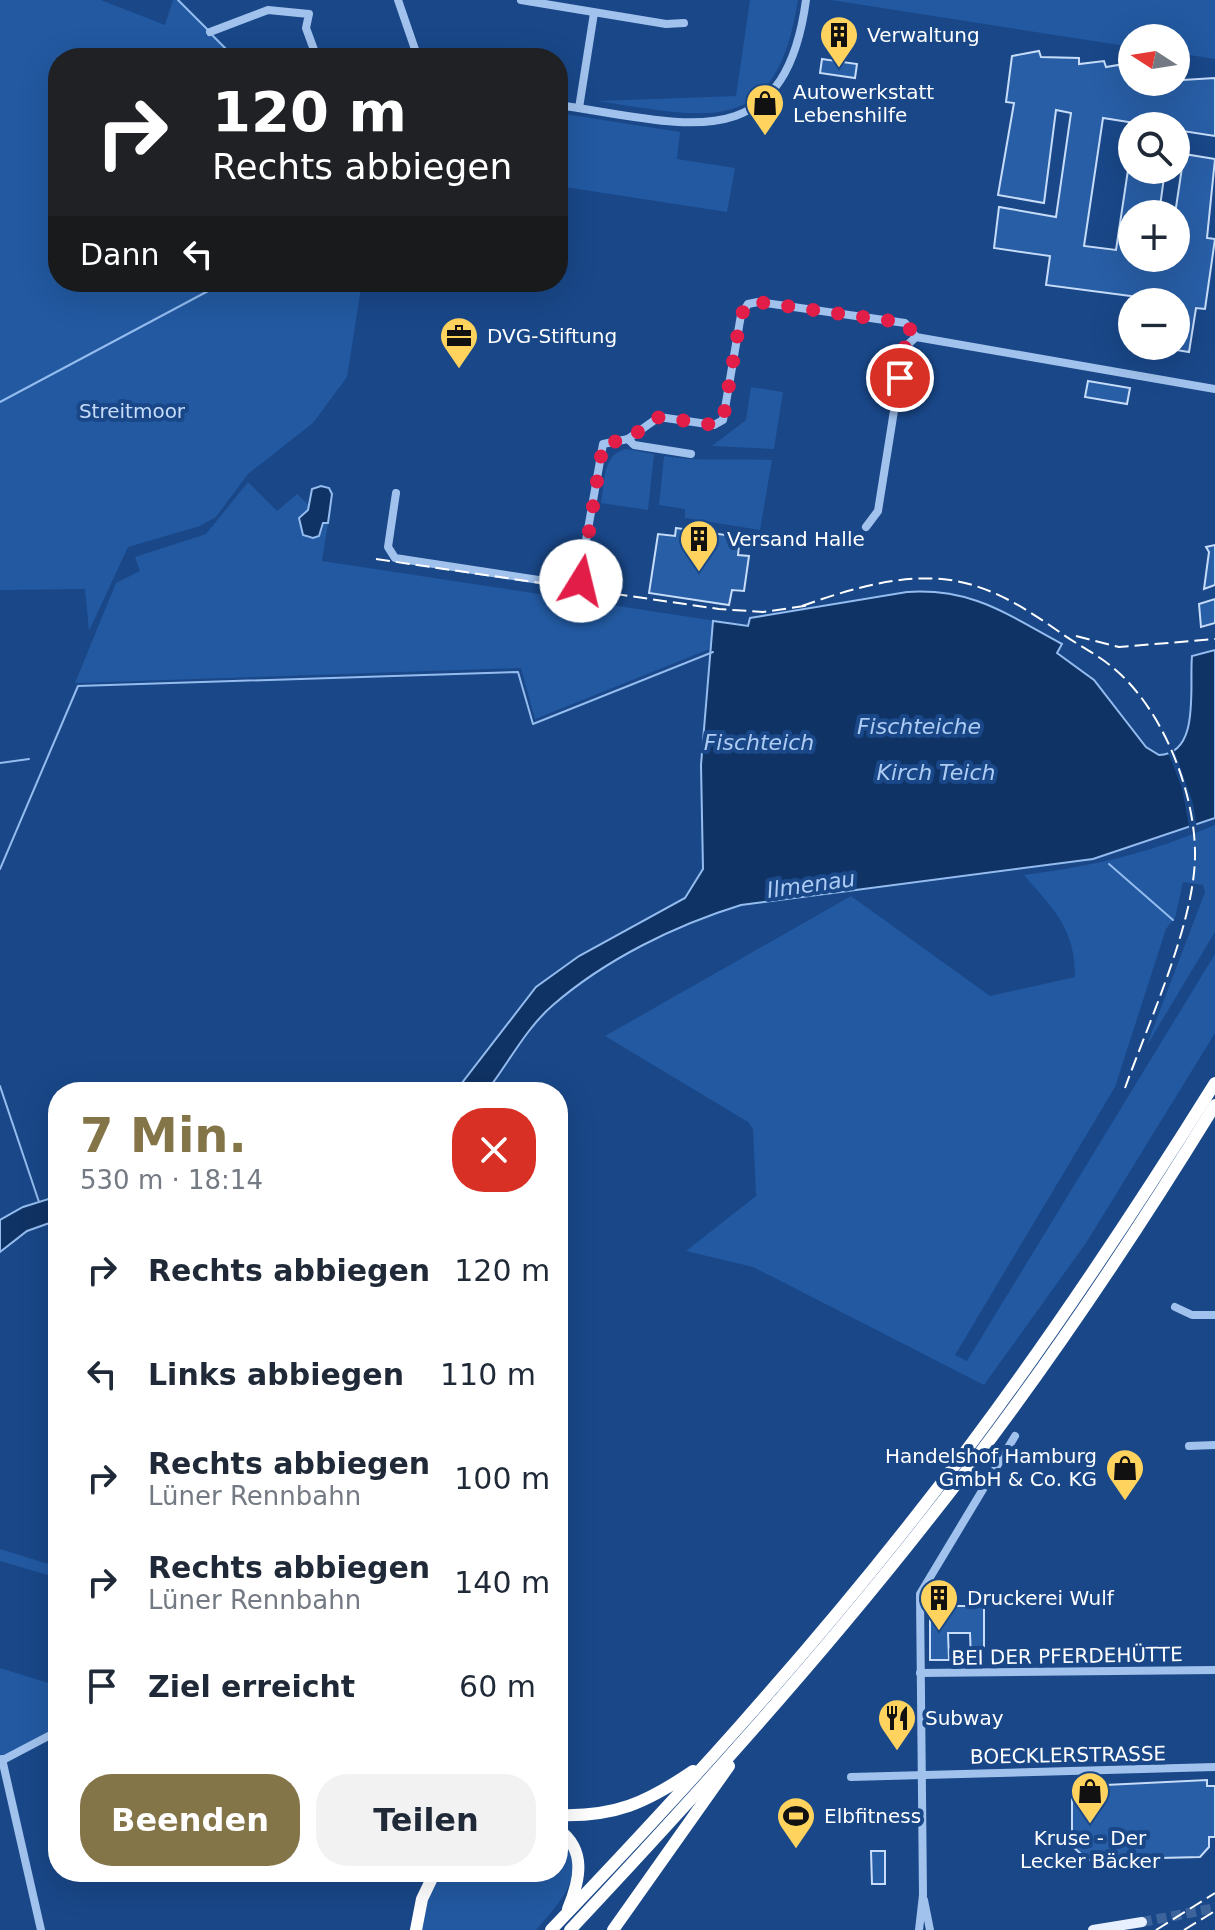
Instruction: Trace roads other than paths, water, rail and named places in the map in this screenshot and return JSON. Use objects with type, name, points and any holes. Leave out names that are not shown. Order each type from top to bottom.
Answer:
[{"type":"highway","points":[[551,1930],[709,1760],[851,1597],[986,1422],[1109,1248],[1215,1083]]},
{"type":"highway","points":[[570,1930],[766,1714],[870,1593],[997,1429],[1111,1267],[1215,1105]]},
{"type":"highway","points":[[613,1930],[766,1714]]},
{"type":"highway","points":[[568,1815],[608,1814],[625,1809],[655,1796],[709,1760]]},
{"type":"highway","points":[[565,1915],[576,1890],[579,1867],[574,1847],[568,1840]]},
{"type":"highway","points":[[408,1930],[415,1897],[422,1882]]},
{"type":"highway","points":[[416,1930],[422,1899],[430,1882]]},
{"type":"main road","points":[[1093,1930],[1142,1922]]},
{"type":"street","points":[[398,0],[415,48]]},
{"type":"street","points":[[521,0],[666,24],[684,23]]},
{"type":"street","points":[[568,106],[698,124],[741,115],[768,97],[785,77],[798,49],[806,0]]},
{"type":"street","points":[[210,32],[268,10],[309,14],[306,28],[313,48]]},
{"type":"street","points":[[579,108],[594,13]]},
{"type":"street","points":[[396,493],[388,547],[395,558],[578,586],[603,444],[628,439],[659,417],[714,425],[723,420],[741,315],[753,302],[905,323],[916,337],[1215,389]]},
{"type":"street","points":[[866,527],[878,511],[904,348],[916,337]]},
{"type":"street","points":[[628,439],[634,445],[691,454]]},
{"type":"street","points":[[1175,1307],[1192,1315],[1215,1315]]},
{"type":"street","points":[[919,1930],[923,1895],[922,1586],[1015,1436]]},
{"type":"street","points":[[1189,1446],[1215,1445]]},
{"type":"street","name":"BEI DER PFERDEHÜTTE","points":[[920,1673],[1215,1670]]},
{"type":"street","points":[[41,1930],[1,1760],[48,1736]]},
{"type":"street","name":"BOECKLERSTRASSE","points":[[921,1776],[1215,1767]]},
{"type":"street","points":[[851,1777],[921,1776]]},
{"type":"street","points":[[923,1895],[932,1928]]},
{"type":"water","points":[[321,486],[329,488],[332,494],[328,523],[323,523],[319,536],[313,538],[303,535],[299,518],[308,510],[312,489]]},
{"type":"water","name":"Fischteiche","points":[[907,592],[951,594],[988,605],[1062,644],[1057,653],[1094,680],[1146,747],[1159,755],[1172,752],[1187,731],[1192,656],[1215,650],[1215,818],[1093,859],[741,905],[716,913],[642,945],[574,988],[543,1014],[493,1082],[463,1082],[536,987],[579,956],[685,898],[703,869],[701,765],[713,621],[748,626],[750,618]]},
{"type":"water","points":[[48,1199],[48,1224],[27,1231],[0,1252],[0,1220],[23,1207]]},
{"type":"waterway","points":[[178,0],[208,30]]},
{"type":"waterway","points":[[212,35],[225,48]]},
{"type":"waterway","points":[[0,402],[206,292]]},
{"type":"waterway","points":[[0,869],[78,686],[518,672],[533,724],[713,652]]},
{"type":"waterway","points":[[0,763],[29,759]]},
{"type":"waterway","points":[[1109,864],[1173,920]]},
{"type":"waterway","points":[[0,1086],[39,1202]]},
{"type":"tunnel","points":[[1142,1922],[1215,1908]]},
{"type":"railway","points":[[376,559],[719,609],[763,612],[811,605]]},
{"type":"railway","points":[[802,606],[894,581],[931,578],[980,587],[1020,606],[1104,661],[1135,690],[1150,710],[1174,757],[1183,783],[1190,808],[1195,857],[1193,884],[1178,943],[1125,1088]]},
{"type":"railway","points":[[1076,636],[1119,647],[1215,639]]},
{"type":"railway","points":[[1156,1930],[1215,1893]]},
{"type":"railway","points":[[1184,1930],[1215,1911]]},
{"type":"place","name":"Verwaltung","points":[[839,69]]},
{"type":"place","name":"Autowerkstatt Lebenshilfe","points":[[765,137]]},
{"type":"place","name":"DVG-Stiftung","points":[[459,370]]},
{"type":"place","name":"Versand Halle","points":[[699,573]]},
{"type":"place","name":"Handelshof Hamburg GmbH & Co. KG","points":[[1125,1502]]},
{"type":"place","name":"Druckerei Wulf","points":[[939,1632]]},
{"type":"place","name":"Subway","points":[[897,1752]]},
{"type":"place","name":"Kruse - Der Lecker Bäcker","points":[[1090,1825]]},
{"type":"place","name":"Elbfitness","points":[[796,1850]]},
{"type":"park label","name":"Streitmoor","points":[[132,411]]},
{"type":"water label","name":"Fischteich","points":[[759,742]]},
{"type":"water label","name":"Kirch Teich","points":[[936,772]]},
{"type":"water label","name":"Ilmenau","points":[[811,884]]}]
